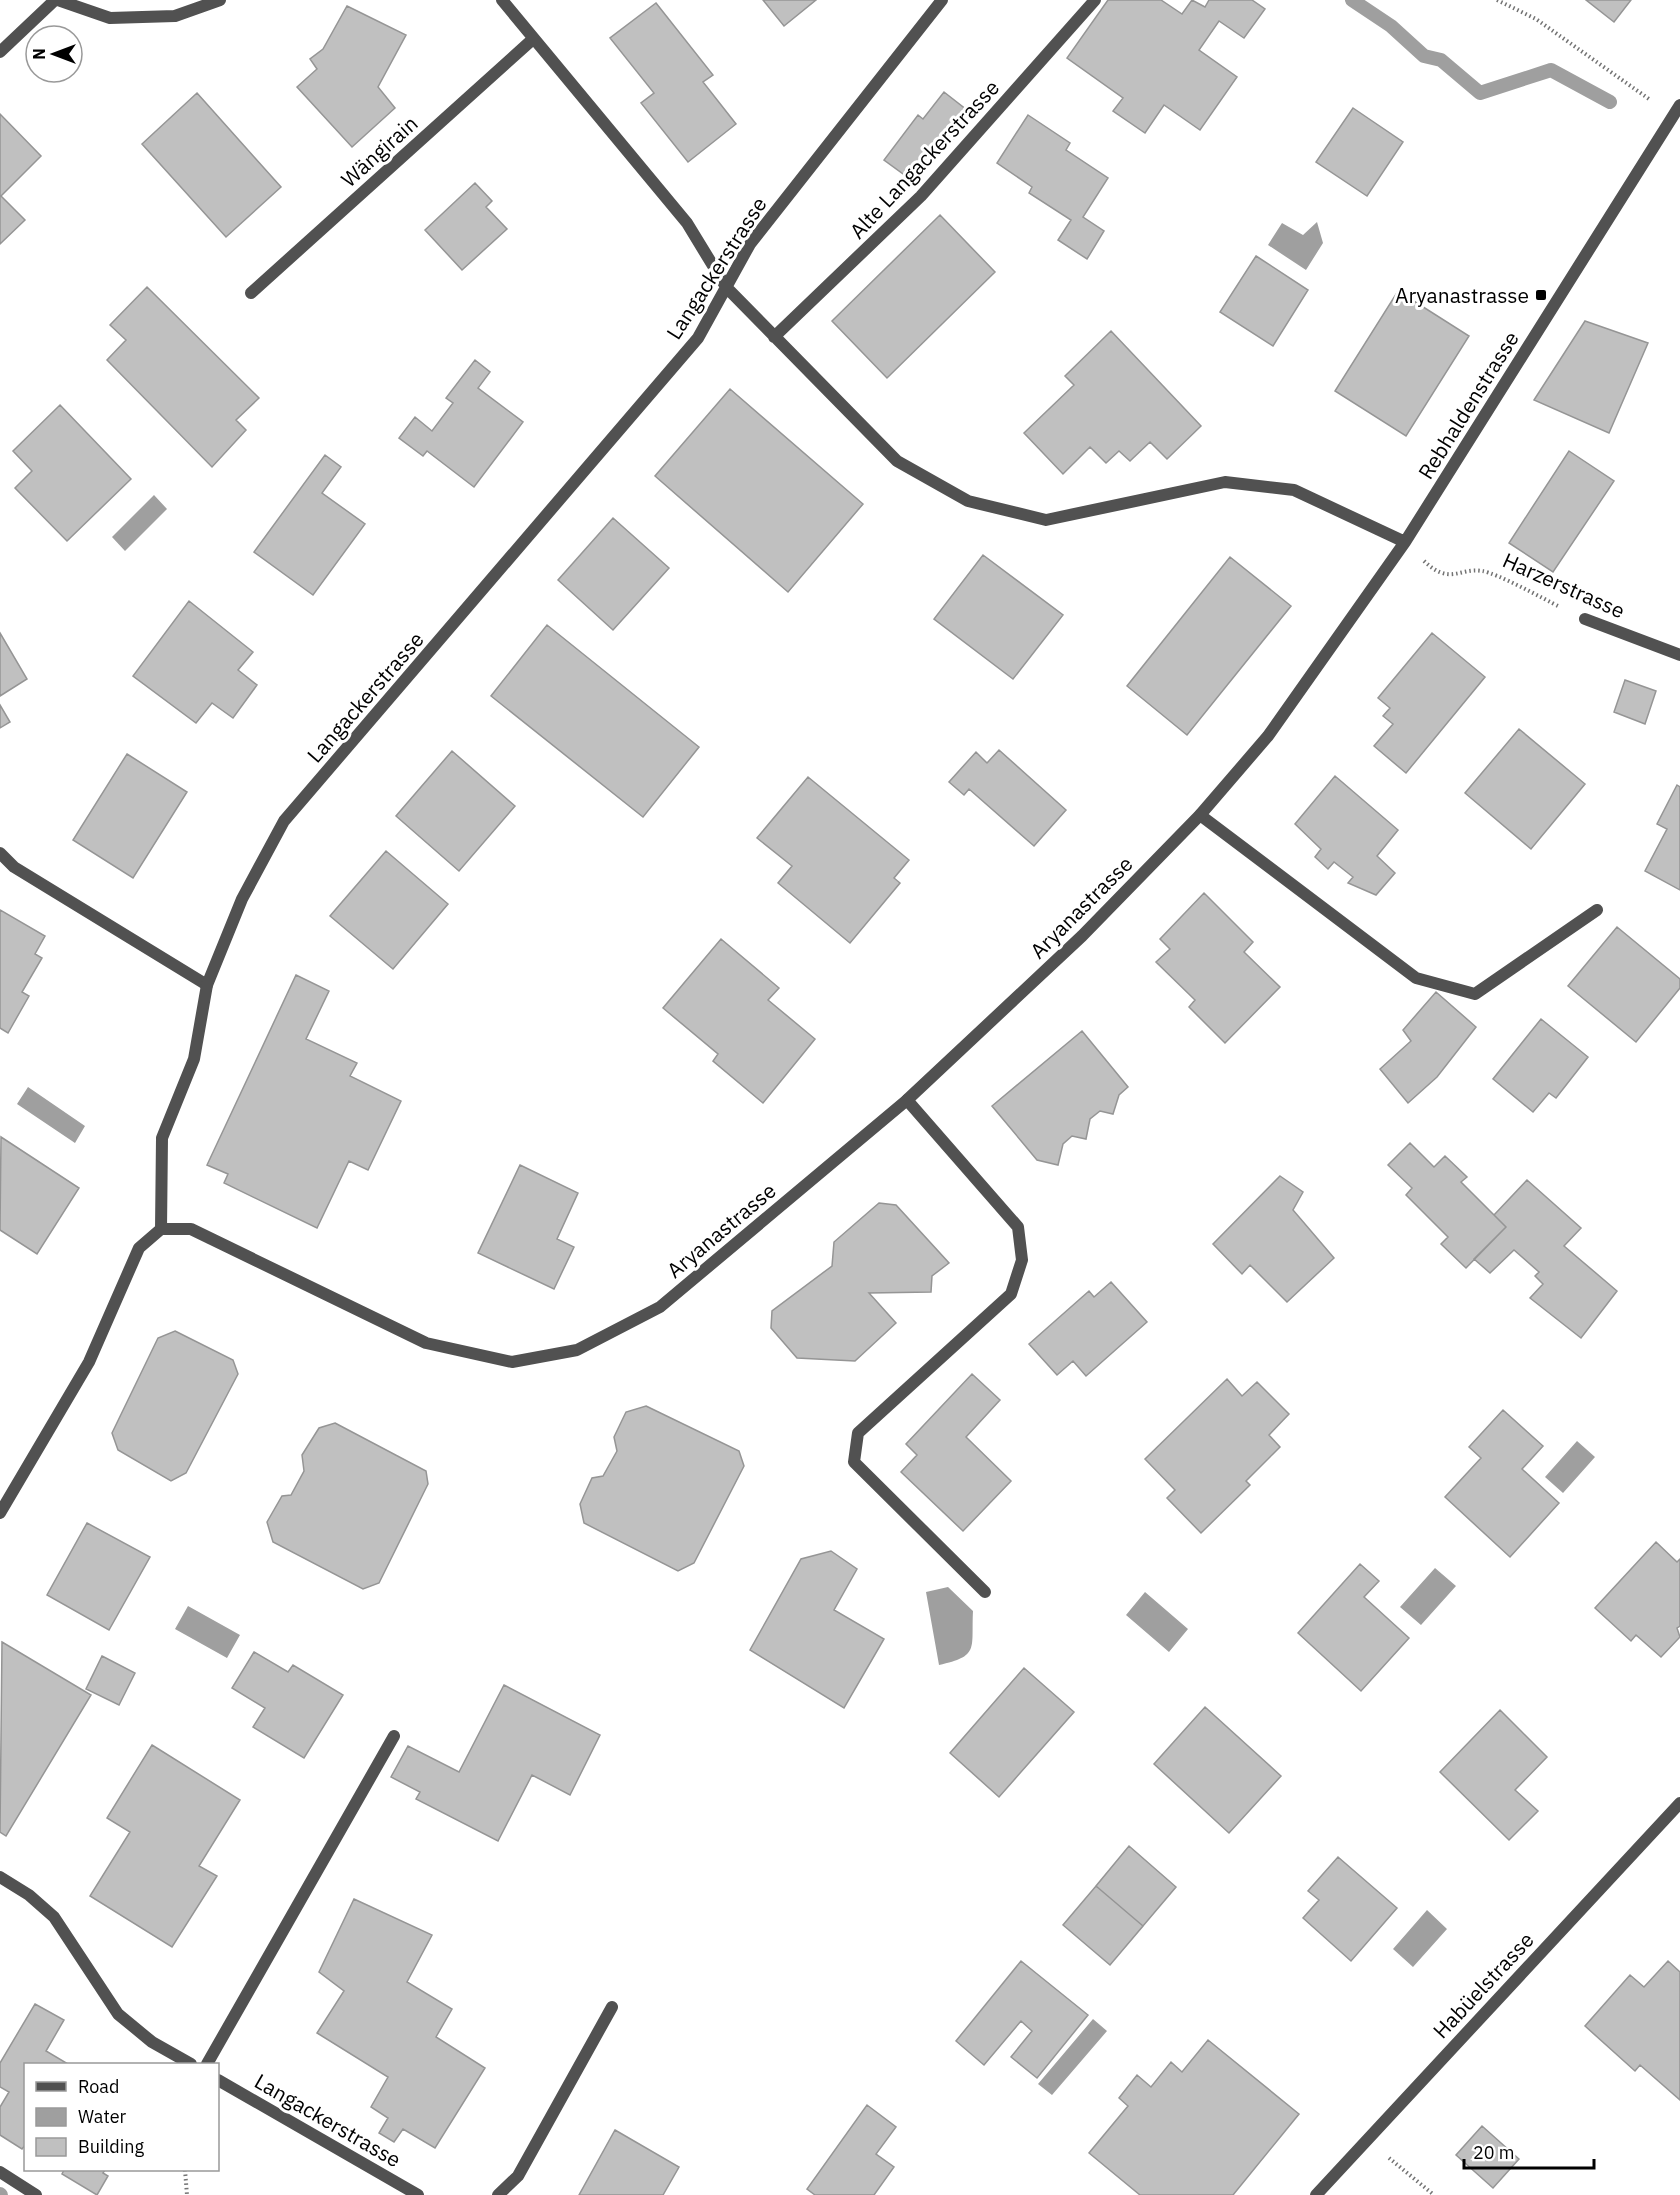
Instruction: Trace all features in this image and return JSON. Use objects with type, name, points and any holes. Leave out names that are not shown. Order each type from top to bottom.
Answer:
[{"type":"street","points":[[0,52],[56,0],[110,18],[175,16],[220,0]]},
{"type":"street","points":[[501,0],[687,223],[726,287],[897,461],[968,501],[1046,520],[1225,482],[1294,490],[1405,542]]},
{"type":"street","name":"Langackerstrasse","points":[[161,1229],[162,1138],[194,1059],[207,985],[242,899],[284,821],[698,338],[757,234],[942,0]]},
{"type":"street","name":"Alte Langackerstrasse","points":[[774,337],[921,196],[1095,0]]},
{"type":"street","name":"Wängirain","points":[[251,293],[534,39]]},
{"type":"street","name":"Rebhaldenstrasse","points":[[1405,542],[1677,111]]},
{"type":"street","name":"Aryanastrasse","points":[[161,1229],[191,1229],[426,1343],[512,1362],[577,1350],[660,1307],[907,1100],[1082,936],[1200,814],[1268,736],[1405,542]]},
{"type":"street","name":"Harzerstrasse","points":[[1585,619],[1680,655]]},
{"type":"street","points":[[1200,814],[1416,978],[1475,994],[1597,910]]},
{"type":"street","points":[[0,853],[14,867],[207,985]]},
{"type":"street","points":[[907,1100],[1018,1227],[1022,1260],[1011,1294],[858,1433],[854,1462],[985,1592]]},
{"type":"street","points":[[0,1513],[89,1362],[139,1248],[161,1229]]},
{"type":"street","points":[[208,2063],[394,1736]]},
{"type":"street","name":"Habüelstrasse","points":[[1316,2195],[1680,1803]]},
{"type":"street","points":[[0,1877],[29,1895],[54,1917],[118,2014],[152,2042],[189,2063]]},
{"type":"street","points":[[498,2195],[518,2176],[612,2007]]},
{"type":"street","name":"Langackerstrasse","points":[[219,2081],[418,2195]]},
{"type":"street","points":[[0,2172],[36,2195]]},
{"type":"path","points":[[1497,0],[1536,19],[1677,111]]},
{"type":"path","name":"Harzerstrasse","points":[[1405,542],[1432,568],[1454,576],[1482,570],[1585,619]]},
{"type":"path","points":[[1388,2158],[1434,2195]]},
{"type":"path","points":[[185,2171],[187,2195]]},
{"type":"water","points":[[1317,222],[1323,243],[1306,270],[1268,245],[1282,223],[1303,235]]},
{"type":"water","points":[[154,495],[167,509],[125,551],[112,537]]},
{"type":"water","points":[[28,1087],[85,1126],[75,1143],[17,1104]]},
{"type":"water","points":[[1577,1441],[1595,1457],[1563,1493],[1545,1477]]},
{"type":"water","points":[[1435,1568],[1456,1586],[1421,1625],[1400,1607]]},
{"type":"water","points":[[948,1587],[973,1611],[972,1642],[967,1654],[952,1662],[939,1665],[926,1592]]},
{"type":"water","points":[[1145,1592],[1188,1629],[1169,1652],[1126,1615]]},
{"type":"water","points":[[188,1606],[240,1635],[227,1658],[175,1629]]},
{"type":"water","points":[[1427,1910],[1447,1929],[1413,1967],[1393,1949]]},
{"type":"water","points":[[1093,2019],[1107,2031],[1052,2095],[1038,2084]]},
{"type":"building","points":[[763,0],[816,0],[784,26]]},
{"type":"building","points":[[1108,0],[1161,0],[1182,14],[1192,0],[1205,7],[1209,0],[1252,0],[1265,9],[1244,38],[1219,21],[1199,50],[1237,77],[1200,130],[1164,105],[1145,133],[1113,111],[1123,98],[1067,58]]},
{"type":"building","points":[[1586,0],[1631,0],[1614,22]]},
{"type":"building","points":[[656,3],[713,75],[703,82],[736,124],[688,162],[641,103],[654,93],[610,38]]},
{"type":"building","points":[[347,6],[406,35],[378,87],[395,108],[352,147],[297,87],[317,69],[310,59],[323,49]]},
{"type":"building","points":[[944,92],[972,114],[950,144],[942,138],[910,179],[884,160],[918,115],[923,119]]},
{"type":"building","points":[[197,93],[281,187],[226,237],[142,144]]},
{"type":"building","points":[[1353,108],[1403,142],[1367,196],[1316,162]]},
{"type":"building","points":[[0,114],[41,156],[1,196],[25,220],[0,244]]},
{"type":"building","points":[[1028,115],[1070,143],[1066,150],[1108,178],[1083,217],[1104,231],[1087,259],[1058,240],[1071,220],[1029,193],[1032,187],[997,163]]},
{"type":"building","points":[[475,183],[492,201],[486,207],[507,229],[462,270],[425,230]]},
{"type":"building","points":[[940,215],[995,272],[887,378],[832,321]]},
{"type":"building","points":[[1256,256],[1308,290],[1273,346],[1220,312]]},
{"type":"building","points":[[147,287],[259,398],[236,420],[246,430],[212,467],[107,360],[126,340],[110,325]]},
{"type":"building","points":[[1398,291],[1469,336],[1406,436],[1335,391]]},
{"type":"building","points":[[1585,321],[1648,343],[1609,433],[1534,400]]},
{"type":"building","points":[[1111,331],[1201,426],[1167,459],[1150,442],[1130,461],[1119,451],[1106,463],[1090,447],[1063,474],[1024,433],[1074,385],[1065,376]]},
{"type":"building","points":[[475,360],[490,372],[478,388],[523,422],[474,487],[427,451],[423,456],[399,438],[415,417],[432,431],[453,403],[446,398]]},
{"type":"building","points":[[730,389],[863,504],[788,592],[655,476]]},
{"type":"building","points":[[60,405],[131,479],[67,541],[15,488],[32,471],[13,451]]},
{"type":"building","points":[[1569,451],[1614,481],[1553,572],[1509,543]]},
{"type":"building","points":[[325,455],[341,467],[322,493],[365,524],[313,595],[254,552]]},
{"type":"building","points":[[613,518],[669,568],[613,630],[558,580]]},
{"type":"building","points":[[983,555],[1063,615],[1013,679],[934,619]]},
{"type":"building","points":[[1230,557],[1291,606],[1187,735],[1127,686]]},
{"type":"building","points":[[189,601],[253,652],[238,670],[257,685],[233,718],[212,703],[196,723],[133,676]]},
{"type":"building","points":[[547,625],[699,747],[643,817],[491,696]]},
{"type":"building","points":[[0,633],[27,679],[0,696]]},
{"type":"building","points":[[1432,633],[1485,677],[1406,773],[1374,746],[1393,724],[1383,716],[1390,708],[1378,698]]},
{"type":"building","points":[[1625,680],[1656,691],[1645,724],[1614,712]]},
{"type":"building","points":[[0,705],[10,722],[0,728]]},
{"type":"building","points":[[1519,729],[1585,784],[1531,849],[1465,793]]},
{"type":"building","points":[[999,750],[1066,810],[1034,846],[969,789],[964,795],[949,782],[976,752],[987,763]]},
{"type":"building","points":[[452,751],[515,806],[459,871],[396,816]]},
{"type":"building","points":[[127,754],[187,792],[133,878],[73,840]]},
{"type":"building","points":[[1335,776],[1398,830],[1377,856],[1395,873],[1376,895],[1348,883],[1353,877],[1334,862],[1328,869],[1315,857],[1321,849],[1295,824]]},
{"type":"building","points":[[808,777],[909,860],[894,878],[900,883],[850,943],[778,883],[792,866],[757,838]]},
{"type":"building","points":[[1677,785],[1680,787],[1680,890],[1645,871],[1667,829],[1657,824]]},
{"type":"building","points":[[386,851],[448,904],[393,969],[330,916]]},
{"type":"building","points":[[1204,893],[1253,942],[1244,952],[1280,987],[1225,1043],[1189,1007],[1195,1000],[1156,962],[1170,949],[1160,939]]},
{"type":"building","points":[[0,910],[45,936],[35,954],[42,958],[22,992],[29,996],[8,1033],[0,1028]]},
{"type":"building","points":[[1617,927],[1680,979],[1680,988],[1636,1042],[1568,986]]},
{"type":"building","points":[[721,939],[779,988],[768,1000],[815,1039],[763,1103],[713,1061],[718,1054],[663,1008]]},
{"type":"building","points":[[296,975],[329,991],[306,1039],[357,1063],[350,1076],[401,1101],[368,1170],[349,1161],[317,1228],[224,1183],[228,1174],[207,1165]]},
{"type":"building","points":[[1436,992],[1476,1027],[1437,1077],[1408,1103],[1380,1069],[1411,1041],[1403,1030]]},
{"type":"building","points":[[1541,1019],[1588,1057],[1556,1098],[1549,1093],[1533,1112],[1493,1079]]},
{"type":"building","points":[[1082,1031],[1128,1087],[1119,1095],[1113,1114],[1100,1111],[1090,1119],[1086,1139],[1072,1136],[1063,1144],[1058,1165],[1037,1160],[992,1106]]},
{"type":"building","points":[[1,1137],[79,1188],[37,1254],[0,1230]]},
{"type":"building","points":[[1410,1143],[1434,1167],[1445,1156],[1467,1177],[1461,1182],[1506,1227],[1466,1268],[1441,1244],[1448,1237],[1406,1195],[1412,1188],[1388,1165]]},
{"type":"building","points":[[520,1165],[578,1193],[557,1239],[574,1247],[554,1289],[478,1253]]},
{"type":"building","points":[[1280,1176],[1303,1192],[1293,1210],[1334,1258],[1287,1302],[1250,1265],[1242,1274],[1213,1244]]},
{"type":"building","points":[[1527,1180],[1581,1228],[1564,1246],[1617,1291],[1581,1338],[1530,1298],[1543,1284],[1535,1276],[1539,1272],[1514,1250],[1490,1273],[1474,1259],[1506,1227],[1494,1215]]},
{"type":"building","points":[[879,1203],[896,1205],[949,1263],[932,1276],[931,1292],[869,1293],[896,1323],[855,1361],[797,1358],[771,1328],[772,1311],[832,1266],[834,1242]]},
{"type":"building","points":[[1111,1282],[1147,1322],[1086,1376],[1073,1361],[1057,1375],[1029,1344],[1089,1291],[1094,1297]]},
{"type":"building","points":[[175,1331],[233,1360],[238,1374],[186,1473],[171,1481],[118,1450],[112,1433],[158,1338]]},
{"type":"building","points":[[972,1374],[1000,1400],[966,1437],[1011,1481],[963,1531],[901,1472],[917,1455],[906,1444]]},
{"type":"building","points":[[1227,1379],[1242,1396],[1257,1382],[1289,1414],[1269,1435],[1280,1447],[1246,1481],[1250,1485],[1201,1533],[1167,1498],[1175,1490],[1145,1459]]},
{"type":"building","points":[[646,1406],[739,1451],[744,1466],[694,1563],[678,1571],[584,1523],[580,1504],[592,1478],[603,1476],[617,1451],[614,1437],[626,1412]]},
{"type":"building","points":[[1503,1410],[1543,1446],[1522,1469],[1559,1503],[1510,1557],[1445,1497],[1481,1458],[1469,1447]]},
{"type":"building","points":[[335,1423],[426,1471],[428,1484],[379,1583],[363,1589],[273,1542],[267,1522],[282,1496],[291,1495],[304,1471],[302,1455],[319,1428]]},
{"type":"building","points":[[87,1523],[150,1557],[109,1630],[47,1595]]},
{"type":"building","points":[[1656,1542],[1677,1562],[1680,1559],[1680,1626],[1677,1628],[1680,1637],[1661,1657],[1636,1635],[1631,1641],[1595,1608]]},
{"type":"building","points":[[831,1551],[857,1569],[834,1610],[884,1639],[844,1708],[750,1650],[801,1559]]},
{"type":"building","points":[[1360,1564],[1379,1581],[1364,1597],[1409,1638],[1361,1691],[1298,1633]]},
{"type":"building","points":[[2,1642],[91,1695],[6,1836],[0,1832]]},
{"type":"building","points":[[254,1652],[288,1672],[293,1665],[343,1695],[304,1758],[253,1727],[265,1708],[232,1688]]},
{"type":"building","points":[[102,1656],[135,1673],[119,1705],[86,1689]]},
{"type":"building","points":[[1024,1668],[1074,1712],[999,1797],[950,1753]]},
{"type":"building","points":[[504,1685],[600,1735],[570,1795],[532,1775],[498,1841],[416,1799],[420,1792],[391,1777],[408,1746],[459,1772]]},
{"type":"building","points":[[1205,1707],[1281,1776],[1229,1833],[1154,1764]]},
{"type":"building","points":[[1500,1710],[1547,1757],[1515,1790],[1538,1811],[1509,1840],[1440,1772]]},
{"type":"building","points":[[152,1745],[240,1800],[199,1866],[217,1876],[172,1947],[90,1896],[130,1832],[107,1818]]},
{"type":"building","points":[[1129,1846],[1176,1887],[1143,1926],[1096,1886]]},
{"type":"building","points":[[1338,1857],[1397,1908],[1351,1961],[1303,1918],[1319,1900],[1308,1891]]},
{"type":"building","points":[[1096,1886],[1143,1926],[1110,1965],[1063,1925]]},
{"type":"building","points":[[354,1899],[432,1935],[407,1982],[452,2009],[436,2037],[485,2068],[435,2148],[403,2129],[394,2142],[379,2133],[388,2118],[371,2107],[388,2077],[317,2033],[344,1991],[319,1972]]},
{"type":"building","points":[[1021,1961],[1088,2015],[1037,2078],[1011,2057],[1032,2031],[1021,2021],[984,2065],[956,2041]]},
{"type":"building","points":[[1668,1961],[1680,1972],[1680,2100],[1640,2065],[1635,2071],[1585,2026],[1630,1975],[1644,1987]]},
{"type":"building","points":[[35,2004],[64,2020],[46,2051],[66,2063],[24,2063],[24,2146],[22,2149],[0,2135],[0,2107],[9,2092],[0,2087],[0,2063]]},
{"type":"building","points":[[1208,2040],[1299,2114],[1233,2195],[1140,2195],[1089,2153],[1128,2106],[1119,2098],[1137,2075],[1151,2087],[1171,2062],[1182,2072]]},
{"type":"building","points":[[867,2105],[896,2127],[876,2154],[894,2167],[874,2195],[815,2195],[807,2189]]},
{"type":"building","points":[[1482,2126],[1519,2159],[1493,2188],[1456,2155]]},
{"type":"building","points":[[615,2130],[679,2167],[663,2195],[579,2195]]},
{"type":"building","points":[[64,2171],[104,2171],[103,2173],[108,2176],[97,2195],[62,2174]]},
{"type":"waterway","points":[[1352,0],[1391,26],[1424,56],[1441,60],[1480,93],[1551,70],[1610,102]]},
{"type":"place","name":"Aryanastrasse","points":[[1541,295]]}]
